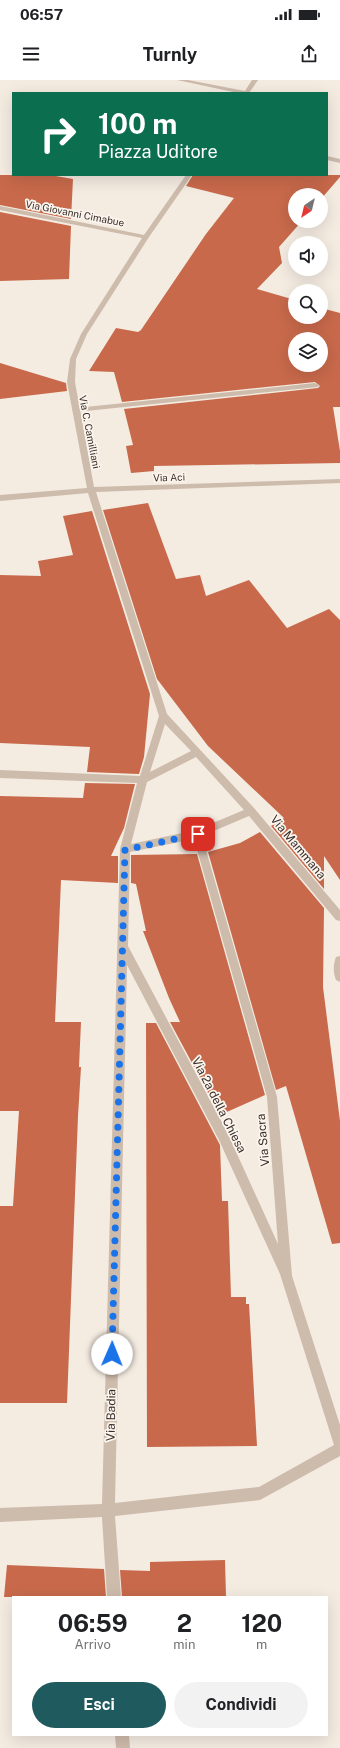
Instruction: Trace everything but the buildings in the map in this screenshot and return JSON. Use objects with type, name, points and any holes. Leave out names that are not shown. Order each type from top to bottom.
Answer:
[{"type":"street","points":[[180,80],[241,92]]},
{"type":"street","points":[[247,92],[255,80]]},
{"type":"street","points":[[328,158],[340,161]]},
{"type":"street","name":"Via C. Camilliani","points":[[163,716],[91,490],[71,382],[73,359],[84,334],[146,237],[188,176]]},
{"type":"street","name":"Via Giovanni Cimabue","points":[[0,208],[146,237]]},
{"type":"street","points":[[76,410],[315,385]]},
{"type":"street","name":"Via Aci","points":[[0,498],[91,490],[339,482]]},
{"type":"street","name":"Via Mammana","points":[[163,716],[251,811],[340,917]]},
{"type":"street","name":"Via Badia","points":[[114,1596],[108,1510],[125,850],[163,716]]},
{"type":"street","points":[[0,774],[144,780],[197,752]]},
{"type":"street","points":[[125,850],[198,834],[251,811]]},
{"type":"street","name":"Via Sacra","points":[[198,834],[272,1097],[286,1276],[340,1445]]},
{"type":"street","name":"Via 2a della Chiesa","points":[[123,948],[222,1136],[286,1276]]},
{"type":"street","points":[[340,960],[338,966],[340,977]]},
{"type":"street","points":[[0,1514],[108,1510],[260,1493],[340,1449]]},
{"type":"street","points":[[122,1736],[123,1748]]},
{"type":"route","points":[[112,1354],[125,850],[198,834]]}]
